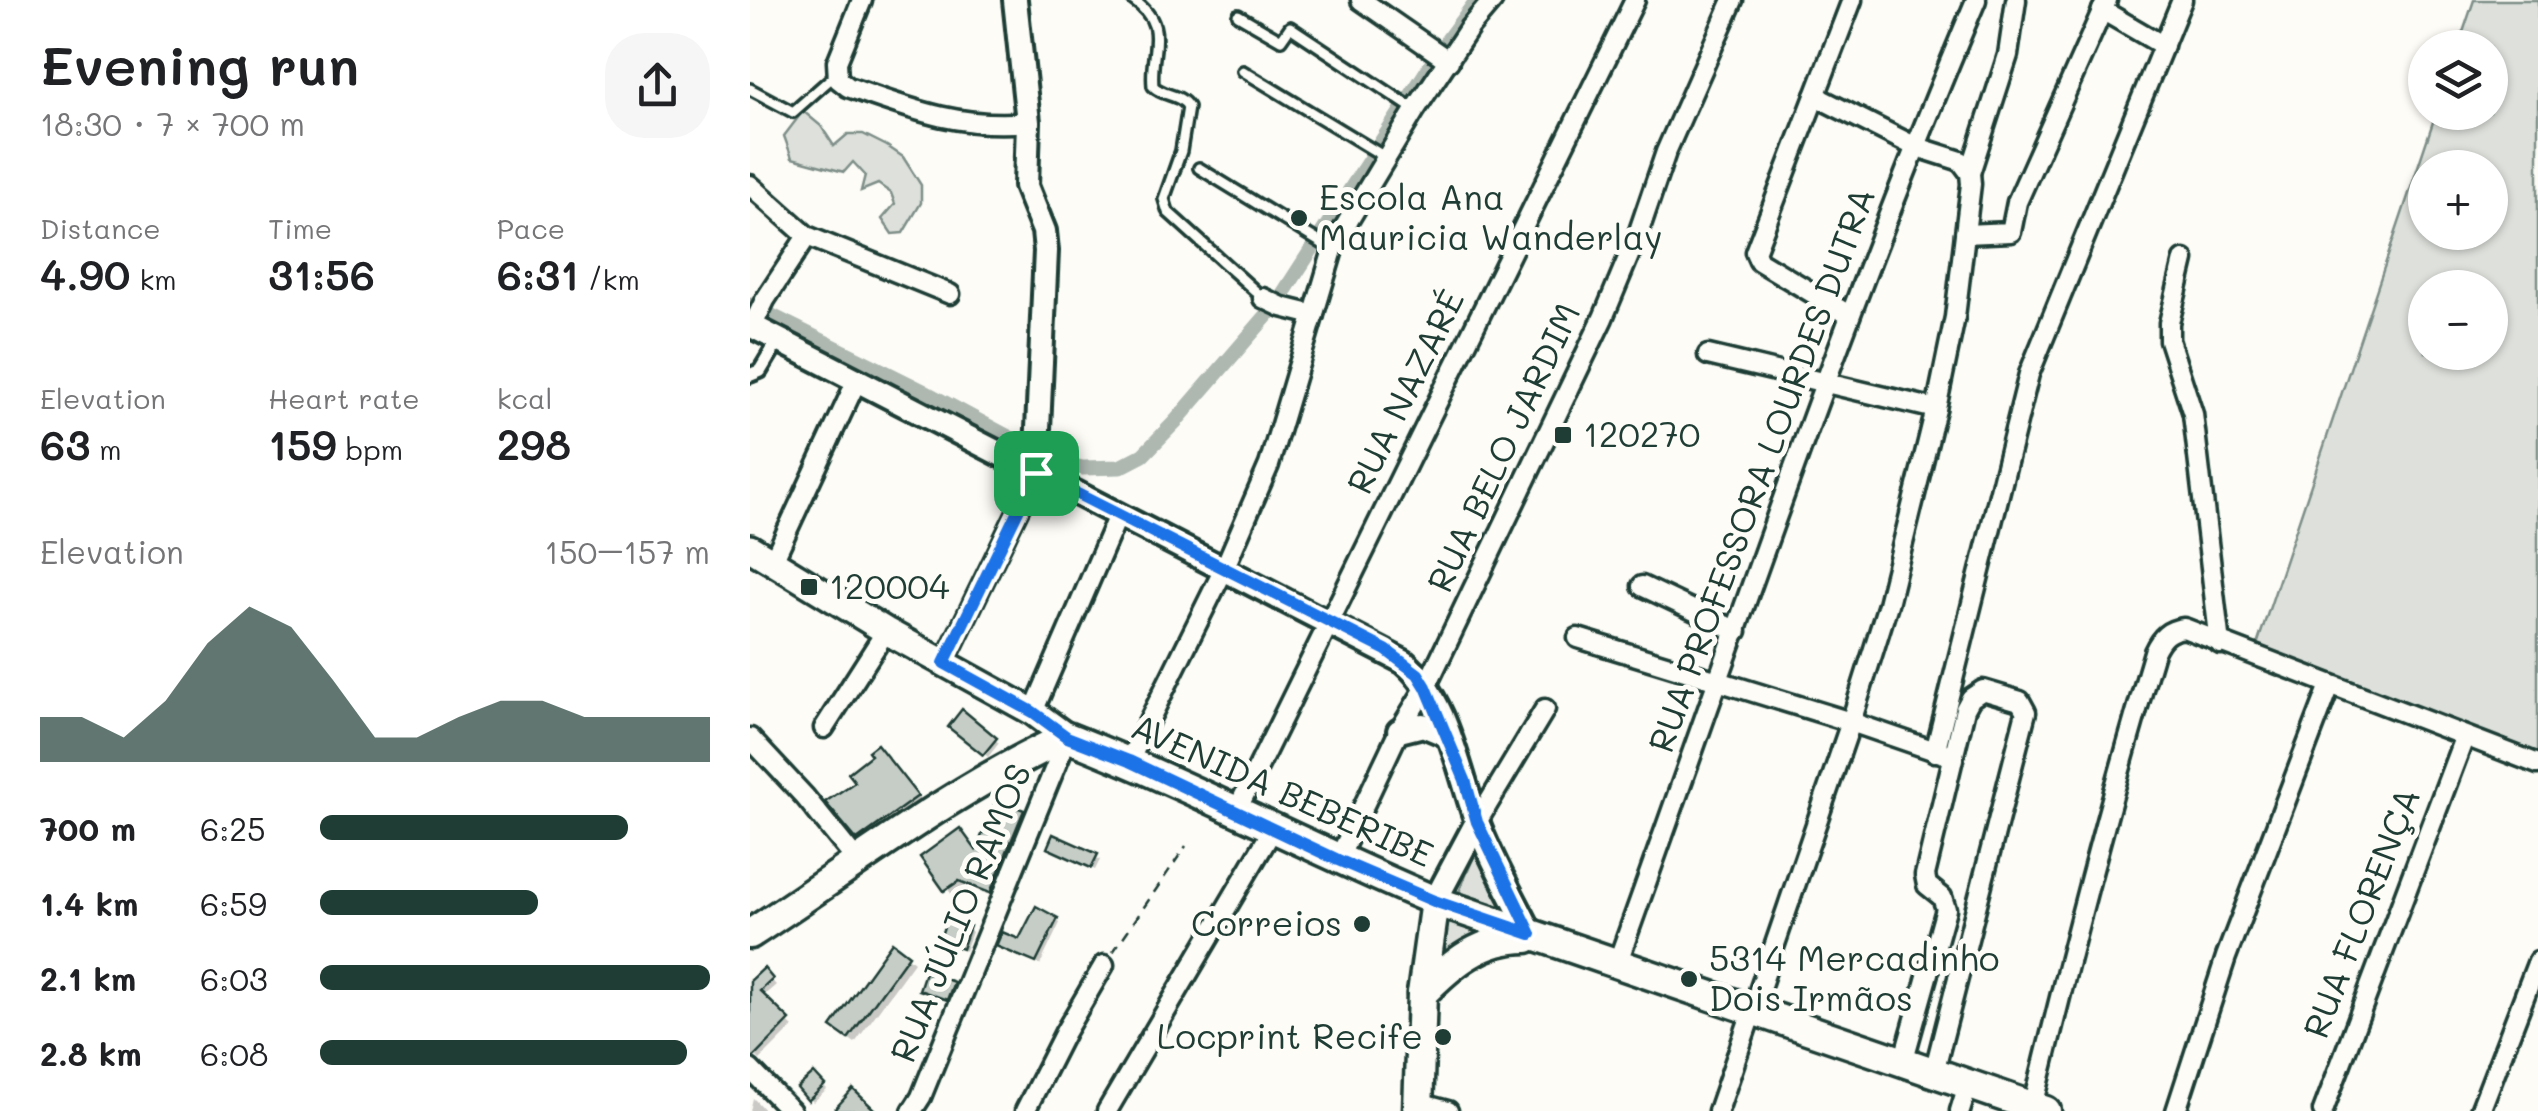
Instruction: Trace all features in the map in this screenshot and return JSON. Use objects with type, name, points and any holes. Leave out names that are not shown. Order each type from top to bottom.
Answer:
[{"type":"main road","points":[[750,548],[886,631],[1033,712],[1067,737],[982,779],[750,934]]},
{"type":"main road","name":"AVENIDA BEBERIBE","points":[[1067,737],[1129,761],[1434,901],[1934,1072],[1964,1098],[2040,1109]]},
{"type":"main road","points":[[1418,1107],[1422,994],[1434,901]]},
{"type":"main road","points":[[1422,994],[1440,975],[1482,945],[1505,938],[1536,936]]},
{"type":"street","points":[[862,0],[836,74],[848,88],[922,113],[984,125],[1028,122]]},
{"type":"street","points":[[944,663],[1036,468],[1046,251],[1044,231],[1026,186],[1028,122],[1015,0]]},
{"type":"street","points":[[1361,0],[1440,55]]},
{"type":"street","points":[[1129,761],[1224,569],[1269,465],[1342,228],[1415,110],[1440,55],[1494,0]]},
{"type":"street","name":"RUA NAZARÉ","points":[[1236,812],[1636,0]]},
{"type":"street","name":"RUA BELO JARDIM","points":[[1338,860],[1400,731],[1426,687],[1603,318],[1666,152],[1733,0]]},
{"type":"street","points":[[1849,315],[1756,258],[1756,244],[1790,166],[1852,0]]},
{"type":"street","name":"RUA PROFESSORA LOURDES DUTRA","points":[[1617,964],[1849,315],[1976,0]]},
{"type":"street","points":[[1718,1111],[1852,722],[1888,604],[1936,409],[1954,317],[1969,170],[2008,55],[2016,0]]},
{"type":"street","points":[[1903,1062],[1946,910],[1942,897],[1927,885],[1925,875],[1945,754],[2030,374],[2182,0]]},
{"type":"street","points":[[1964,234],[2011,232],[2017,202],[2104,5],[2164,46]]},
{"type":"street","points":[[1815,96],[1969,170]]},
{"type":"street","points":[[750,185],[806,236],[950,294]]},
{"type":"street","points":[[806,236],[753,324],[778,341],[1036,468],[1404,662],[1426,687],[1448,736],[1477,822],[1536,936]]},
{"type":"street","points":[[2184,260],[2168,323],[2169,340],[2193,414],[2220,644]]},
{"type":"street","points":[[1263,298],[1282,308],[1314,315]]},
{"type":"street","points":[[750,375],[760,372],[778,341]]},
{"type":"street","points":[[1708,355],[1936,409]]},
{"type":"street","points":[[773,560],[857,380]]},
{"type":"street","points":[[1033,712],[1119,513]]},
{"type":"street","points":[[1642,586],[1737,631]]},
{"type":"street","points":[[2040,1109],[2083,900],[2154,652],[2160,639],[2172,630],[2184,628],[2538,764]]},
{"type":"street","points":[[824,728],[886,631]]},
{"type":"street","points":[[1578,638],[1945,754]]},
{"type":"street","points":[[2176,1111],[2226,957],[2330,685]]},
{"type":"street","points":[[1934,1072],[2026,712],[2024,704],[1996,693],[1977,692],[1945,754]]},
{"type":"street","points":[[1434,901],[1545,709]]},
{"type":"street","points":[[1400,731],[1422,724],[1448,736]]},
{"type":"street","name":"RUA JÚLIO RAMOS","points":[[912,1111],[1067,737]]},
{"type":"street","points":[[750,738],[856,860]]},
{"type":"street","name":"RUA FLORENÇA","points":[[2322,1111],[2464,738]]},
{"type":"street","points":[[1107,1111],[1272,828]]},
{"type":"street","points":[[2480,1111],[2538,961]]},
{"type":"street","points":[[1025,1111],[1064,1032],[1104,965]]},
{"type":"street","points":[[750,1070],[791,1111]]},
{"type":"street","points":[[1418,1107],[1448,1111]]},
{"type":"lane","points":[[1133,0],[1150,14],[1157,34],[1154,86],[1164,94],[1180,98],[1188,107],[1181,151],[1164,199],[1168,212],[1263,298]]},
{"type":"lane","points":[[1238,15],[1281,40],[1290,28],[1415,110]]},
{"type":"lane","points":[[1244,71],[1385,157]]},
{"type":"lane","points":[[750,90],[793,112],[836,74]]},
{"type":"lane","points":[[1199,168],[1333,250]]},
{"type":"path","points":[[1104,965],[1186,846]]},
{"type":"shaded area","points":[[2474,0],[2538,0],[2538,764],[2253,657],[2408,196],[2408,250],[2508,250],[2508,150],[2424,150],[2430,130],[2508,130],[2508,30],[2464,30]]},
{"type":"shaded area","points":[[803,111],[821,126],[834,146],[848,134],[863,134],[903,157],[921,185],[921,203],[903,233],[892,234],[882,219],[895,204],[891,193],[878,184],[861,191],[865,175],[853,162],[844,172],[792,158],[784,136]]},
{"type":"shaded area","points":[[1477,849],[1492,889],[1505,908],[1459,892]]},
{"type":"shaded area","points":[[1441,924],[1481,933],[1440,959]]},
{"type":"building","points":[[962,709],[997,738],[983,755],[948,727]]},
{"type":"building","points":[[877,744],[918,796],[857,840],[825,802],[855,782],[848,773],[871,755],[868,751]]},
{"type":"building","points":[[996,799],[1024,810],[990,893],[959,881],[944,891],[920,857],[960,828],[976,850]]},
{"type":"building","points":[[1053,834],[1098,854],[1091,868],[1047,848]]},
{"type":"building","points":[[1036,906],[1058,918],[1036,963],[996,946],[1002,932],[1019,939]]},
{"type":"building","points":[[947,918],[970,926],[962,949],[939,941]]},
{"type":"building","points":[[892,942],[909,955],[848,1039],[831,1027]]},
{"type":"building","points":[[764,968],[773,979],[760,991],[790,1020],[750,1057],[750,981]]},
{"type":"building","points":[[925,972],[954,982],[947,1000],[919,990]]},
{"type":"building","points":[[814,1073],[825,1085],[808,1101],[797,1088]]},
{"type":"building","points":[[853,1089],[876,1111],[833,1111]]},
{"type":"waterway","points":[[750,305],[1055,462],[1083,468],[1120,467],[1143,455],[1175,422],[1275,306],[1443,46],[1477,0]]},
{"type":"place","name":"Escola Ana Mauricia Wanderlay","points":[[1299,218]]},
{"type":"place","name":"120270","points":[[1563,435]]},
{"type":"place","name":"120004","points":[[809,587]]},
{"type":"place","name":"Correios","points":[[1362,924]]},
{"type":"place","name":"5314 Mercadinho Dois Irmãos","points":[[1689,979]]},
{"type":"place","name":"Locprint Recife","points":[[1443,1037]]},
{"type":"route","points":[[1036,473],[1386,650],[1418,674],[1448,736],[1477,822],[1531,934],[1434,901],[1129,761],[1067,737],[1033,712],[944,663],[1036,473]]}]
